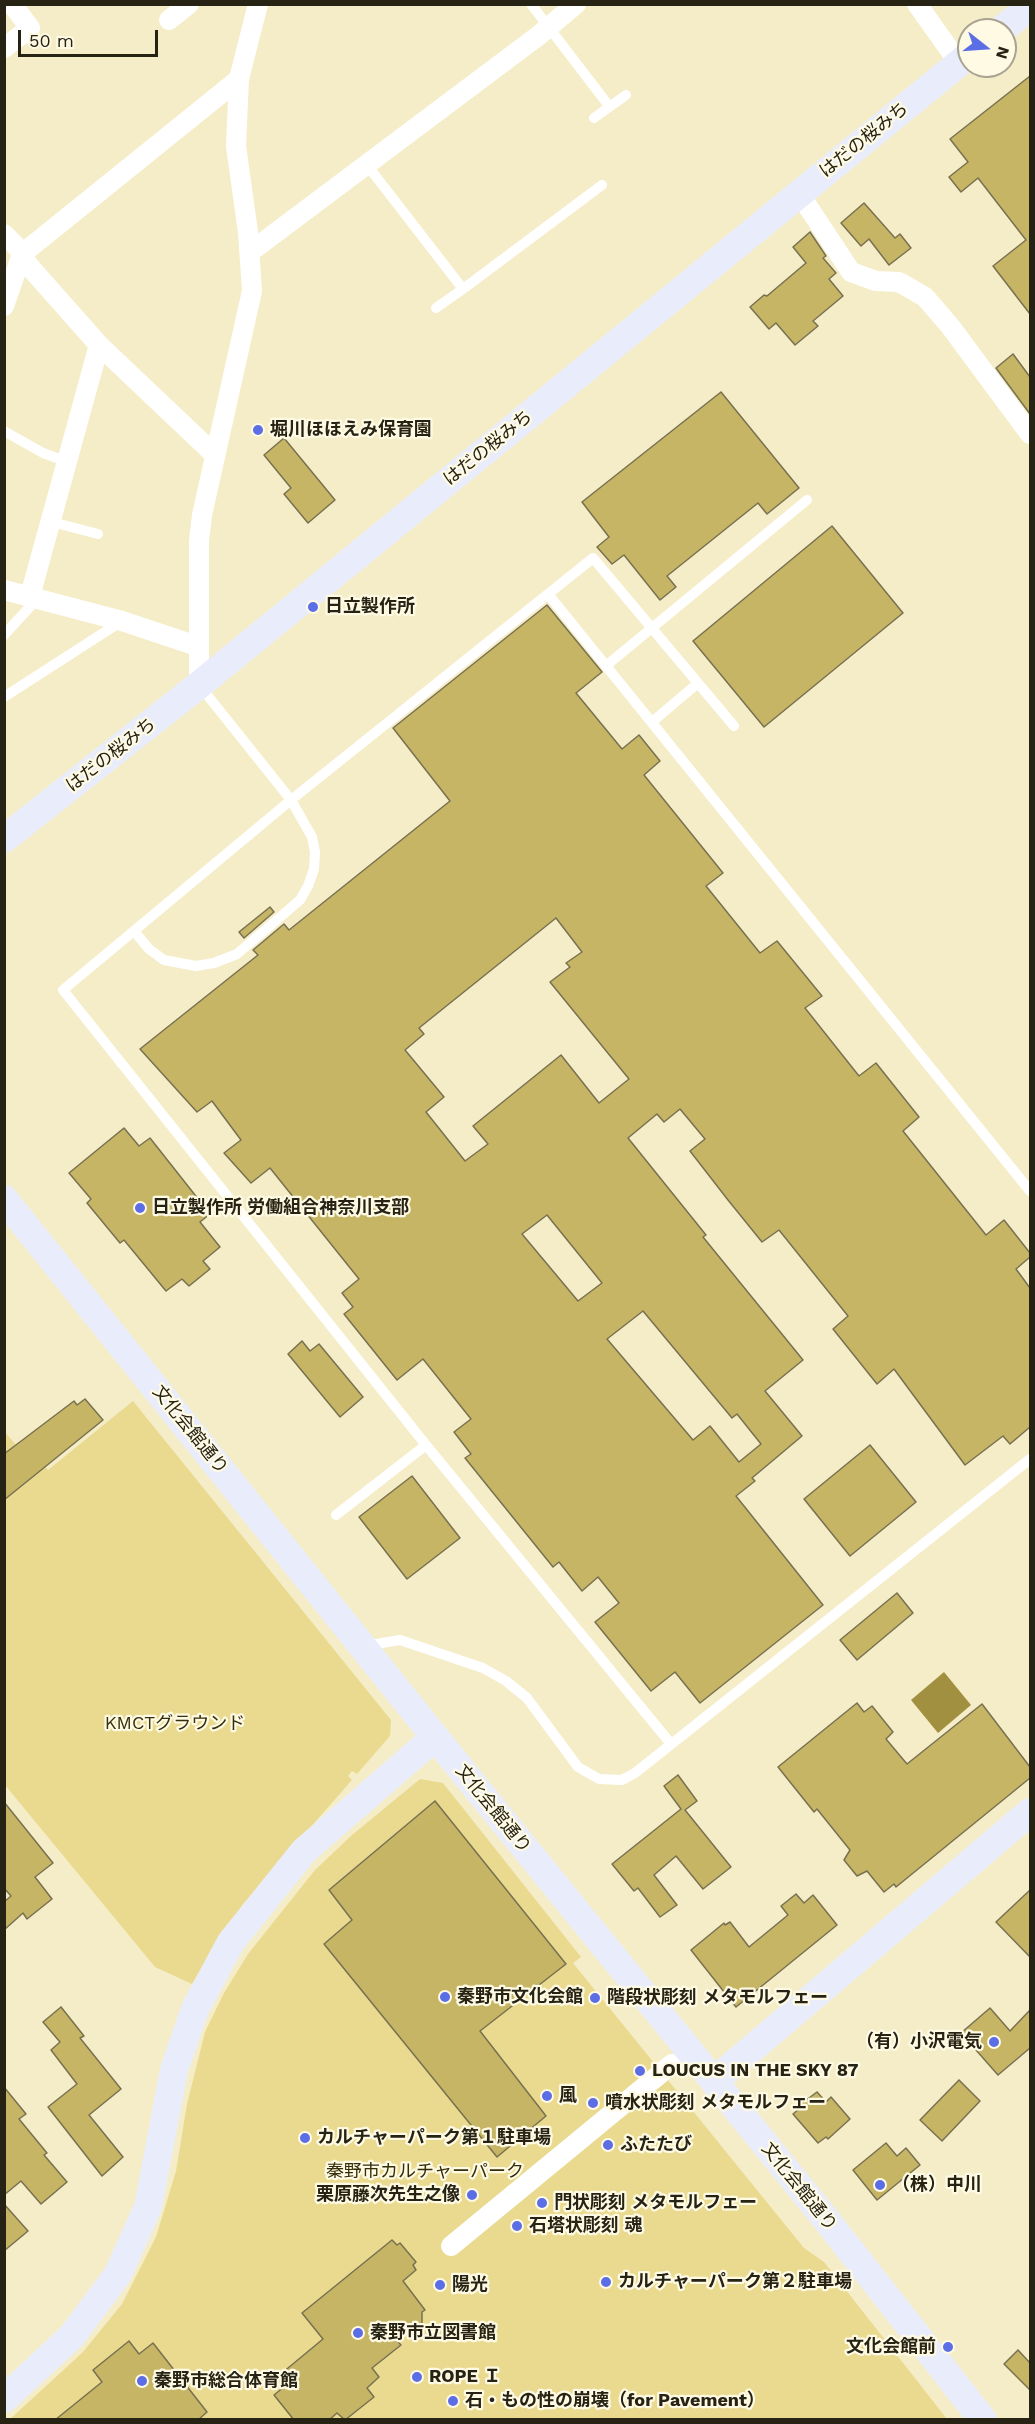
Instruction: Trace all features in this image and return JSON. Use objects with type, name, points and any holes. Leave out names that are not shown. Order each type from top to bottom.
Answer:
[{"type":"street","points":[[4,48],[30,28],[12,4]]},
{"type":"street","points":[[169,20],[189,4]]},
{"type":"street","points":[[250,252],[550,27],[576,4]]},
{"type":"street","points":[[917,4],[957,51]]},
{"type":"street","points":[[199,685],[197,646],[199,541],[214,454],[252,291],[250,252],[236,146],[239,79],[257,6]]},
{"type":"street","points":[[1016,18],[1030,7]]},
{"type":"street","name":"はだの桜みち","points":[[4,839],[199,685],[957,65]]},
{"type":"street","points":[[4,306],[22,254],[239,79]]},
{"type":"street","points":[[799,193],[851,272],[876,281],[898,282],[925,297],[950,326],[1030,434]]},
{"type":"street","points":[[4,234],[22,254],[29,266],[99,345],[214,454]]},
{"type":"street","points":[[34,597],[99,345]]},
{"type":"street","points":[[4,590],[122,621],[197,646]]},
{"type":"street","name":"文化会館通り","points":[[4,1199],[714,2081],[983,2420]]},
{"type":"street","points":[[4,2399],[72,2336],[118,2274],[148,2207],[174,2070],[195,2009],[231,1942],[304,1851],[435,1737]]},
{"type":"street","points":[[714,2081],[1030,1812]]},
{"type":"street","points":[[451,2246],[672,2064]]},
{"type":"lane","points":[[531,4],[609,106]]},
{"type":"lane","points":[[594,118],[626,95]]},
{"type":"lane","points":[[367,165],[463,289]]},
{"type":"lane","points":[[436,308],[602,185]]},
{"type":"lane","points":[[4,431],[43,453],[68,462]]},
{"type":"lane","points":[[607,665],[807,500]]},
{"type":"lane","points":[[52,522],[98,534]]},
{"type":"lane","points":[[671,1744],[426,1445],[63,990],[291,800],[593,558],[734,726]]},
{"type":"lane","points":[[548,594],[1030,1191]]},
{"type":"lane","points":[[4,635],[34,597]]},
{"type":"lane","points":[[4,697],[122,621]]},
{"type":"lane","points":[[652,722],[698,683]]},
{"type":"lane","points":[[134,931],[156,954],[179,965],[214,963],[237,954],[300,900],[314,869],[315,852],[312,837],[291,800],[199,685]]},
{"type":"lane","points":[[336,1515],[426,1445]]},
{"type":"lane","points":[[364,1646],[400,1640],[483,1668],[506,1681],[527,1698],[578,1767],[599,1779],[622,1780],[635,1773],[1030,1459]]},
{"type":"green space","name":"KMCTグラウンド","points":[[133,1401],[391,1720],[390,1736],[357,1774],[352,1771],[348,1776],[352,1780],[244,1903],[192,1984],[155,1967],[5,1785],[4,1431],[32,1463],[38,1458],[48,1470]]},
{"type":"green space","name":"秦野市カルチャーパーク","points":[[420,1779],[443,1783],[581,1957],[573,1963],[804,2248],[824,2262],[947,2419],[9,2420],[83,2352],[122,2304],[156,2237],[176,2171],[187,2104],[205,2032],[224,1993],[248,1954],[315,1870],[352,1835]]},
{"type":"shaded area","points":[[944,1672],[971,1705],[938,1733],[911,1700]]},
{"type":"building","points":[[1030,76],[1030,314],[993,266],[1026,240],[978,178],[961,192],[949,177],[968,162],[950,139]]},
{"type":"building","points":[[864,203],[895,238],[900,234],[911,248],[889,265],[869,239],[861,246],[841,223]]},
{"type":"building","points":[[810,232],[826,256],[823,258],[836,273],[829,279],[843,296],[813,321],[818,326],[795,345],[776,323],[769,329],[750,307],[764,295],[767,296],[806,263],[793,247]]},
{"type":"building","points":[[1013,354],[1030,377],[1030,414],[996,368]]},
{"type":"building","points":[[721,392],[799,488],[767,514],[758,503],[667,576],[676,587],[660,600],[624,555],[612,564],[597,547],[609,537],[582,502]]},
{"type":"building","points":[[284,438],[335,500],[308,523],[284,494],[291,488],[264,455]]},
{"type":"building","points":[[832,526],[903,613],[764,727],[693,641]]},
{"type":"building","points":[[547,605],[602,672],[576,693],[622,749],[639,735],[660,761],[644,775],[723,873],[706,886],[760,953],[777,941],[822,996],[805,1008],[859,1076],[876,1063],[919,1117],[903,1131],[986,1235],[1004,1220],[1030,1253],[1030,1257],[1016,1269],[1030,1288],[1030,1427],[1010,1444],[1003,1436],[965,1465],[894,1369],[877,1384],[833,1329],[848,1316],[779,1230],[762,1242],[728,1200],[690,1151],[705,1139],[680,1109],[664,1122],[657,1114],[628,1138],[706,1235],[703,1237],[803,1360],[765,1391],[802,1436],[752,1478],[755,1481],[736,1496],[823,1605],[700,1703],[675,1672],[651,1691],[595,1622],[619,1603],[598,1577],[582,1591],[559,1562],[553,1567],[465,1458],[471,1454],[454,1432],[471,1419],[423,1359],[397,1380],[344,1314],[353,1307],[342,1293],[359,1279],[270,1168],[251,1183],[224,1153],[241,1140],[212,1101],[197,1112],[140,1049],[258,955],[253,950],[284,924],[289,930],[450,801],[393,728]],"holes":[[[556,918],[582,952],[566,963],[570,967],[550,982],[629,1079],[599,1103],[561,1055],[473,1126],[488,1144],[465,1161],[426,1112],[444,1097],[405,1050],[424,1034],[419,1028]],[[547,1215],[602,1283],[578,1301],[522,1234]],[[643,1311],[732,1418],[737,1414],[761,1444],[739,1462],[710,1426],[693,1440],[607,1339]]]},
{"type":"building","points":[[270,907],[274,912],[244,938],[239,932]]},
{"type":"building","name":"日立製作所 労働組合神奈川支部","points":[[124,1128],[139,1146],[150,1138],[210,1214],[200,1222],[220,1247],[203,1261],[210,1269],[189,1286],[182,1279],[166,1291],[124,1240],[120,1243],[87,1203],[91,1199],[69,1173]]},
{"type":"building","points":[[302,1341],[310,1351],[319,1344],[363,1397],[340,1417],[288,1354]]},
{"type":"building","points":[[85,1399],[103,1420],[4,1500],[4,1454],[74,1401],[77,1405]]},
{"type":"building","points":[[870,1445],[916,1502],[850,1556],[804,1499]]},
{"type":"building","points":[[412,1476],[460,1538],[407,1579],[359,1517]]},
{"type":"building","points":[[897,1593],[913,1613],[857,1660],[840,1640]]},
{"type":"building","points":[[857,1703],[864,1712],[872,1706],[893,1732],[886,1739],[907,1764],[982,1704],[1030,1767],[1030,1778],[896,1887],[894,1884],[884,1892],[867,1871],[857,1876],[844,1860],[850,1850],[817,1809],[814,1812],[778,1767]]},
{"type":"building","points":[[678,1775],[697,1801],[685,1810],[731,1867],[703,1889],[676,1856],[654,1875],[677,1905],[660,1917],[638,1888],[634,1891],[612,1864],[681,1809],[664,1786]]},
{"type":"building","name":"秦野市文化会館","points":[[435,1801],[566,1964],[480,2031],[546,2116],[497,2157],[324,1944],[352,1920],[329,1890]]},
{"type":"building","points":[[4,1802],[53,1863],[35,1877],[52,1899],[27,1919],[23,1913],[4,1930],[4,1902],[11,1896],[4,1888]]},
{"type":"building","points":[[1030,1890],[1030,1957],[996,1922]]},
{"type":"building","points":[[796,1894],[804,1903],[813,1895],[837,1925],[736,2007],[691,1950],[724,1923],[725,1925],[730,1922],[749,1947],[788,1915],[781,1906]]},
{"type":"building","points":[[61,2007],[84,2036],[80,2038],[121,2089],[89,2115],[123,2157],[102,2176],[48,2107],[77,2084],[51,2050],[60,2042],[43,2022]]},
{"type":"building","name":"（有）小沢電気","points":[[990,2008],[1010,2031],[1030,2010],[1030,2048],[998,2075],[961,2033]]},
{"type":"building","points":[[959,2080],[980,2101],[942,2141],[920,2120]]},
{"type":"building","points":[[4,2087],[26,2114],[19,2119],[47,2153],[44,2155],[67,2182],[41,2204],[21,2181],[4,2195]]},
{"type":"building","points":[[817,2092],[826,2102],[831,2097],[850,2119],[828,2139],[826,2137],[818,2143],[793,2114],[799,2109],[797,2107]]},
{"type":"building","name":"（株）中川","points":[[886,2143],[897,2156],[906,2148],[920,2165],[877,2200],[853,2170]]},
{"type":"building","points":[[4,2204],[28,2231],[4,2251]]},
{"type":"building","name":"秦野市立図書館","points":[[392,2240],[397,2245],[400,2243],[416,2262],[413,2265],[416,2270],[403,2281],[425,2310],[422,2312],[422,2324],[416,2328],[388,2331],[401,2345],[372,2368],[379,2377],[367,2388],[374,2397],[345,2420],[337,2413],[329,2420],[294,2420],[274,2395],[290,2382],[282,2373],[323,2339],[302,2313]]},
{"type":"building","name":"秦野市総合体育館","points":[[129,2341],[139,2354],[153,2343],[207,2412],[198,2420],[55,2420],[102,2382],[93,2370]]},
{"type":"building","points":[[1018,2350],[1030,2363],[1030,2390],[1004,2364]]},
{"type":"place","name":"堀川ほほえみ保育園","points":[[258,430]]},
{"type":"place","name":"日立製作所","points":[[313,607]]},
{"type":"place","name":"日立製作所 労働組合神奈川支部","points":[[140,1208]]},
{"type":"place","name":"秦野市文化会館","points":[[445,1997]]},
{"type":"place","name":"階段状彫刻 メタモルフェー","points":[[595,1998]]},
{"type":"place","name":"（有）小沢電気","points":[[994,2042]]},
{"type":"place","name":"LOUCUS IN THE SKY 87","points":[[640,2071]]},
{"type":"place","name":"風","points":[[547,2096]]},
{"type":"place","name":"噴水状彫刻 メタモルフェー","points":[[593,2103]]},
{"type":"place","name":"カルチャーパーク第１駐車場","points":[[305,2138]]},
{"type":"place","name":"ふたたび","points":[[608,2145]]},
{"type":"place","name":"（株）中川","points":[[880,2185]]},
{"type":"place","name":"栗原藤次先生之像","points":[[472,2195]]},
{"type":"place","name":"門状彫刻 メタモルフェー","points":[[542,2203]]},
{"type":"place","name":"石塔状彫刻 魂","points":[[517,2226]]},
{"type":"place","name":"カルチャーパーク第２駐車場","points":[[606,2282]]},
{"type":"place","name":"陽光","points":[[440,2285]]},
{"type":"place","name":"秦野市立図書館","points":[[358,2333]]},
{"type":"place","name":"文化会館前","points":[[948,2347]]},
{"type":"place","name":"ROPE Ｉ","points":[[417,2377]]},
{"type":"place","name":"秦野市総合体育館","points":[[142,2381]]},
{"type":"place","name":"石・もの性の崩壊（for Pavement）","points":[[453,2401]]}]
